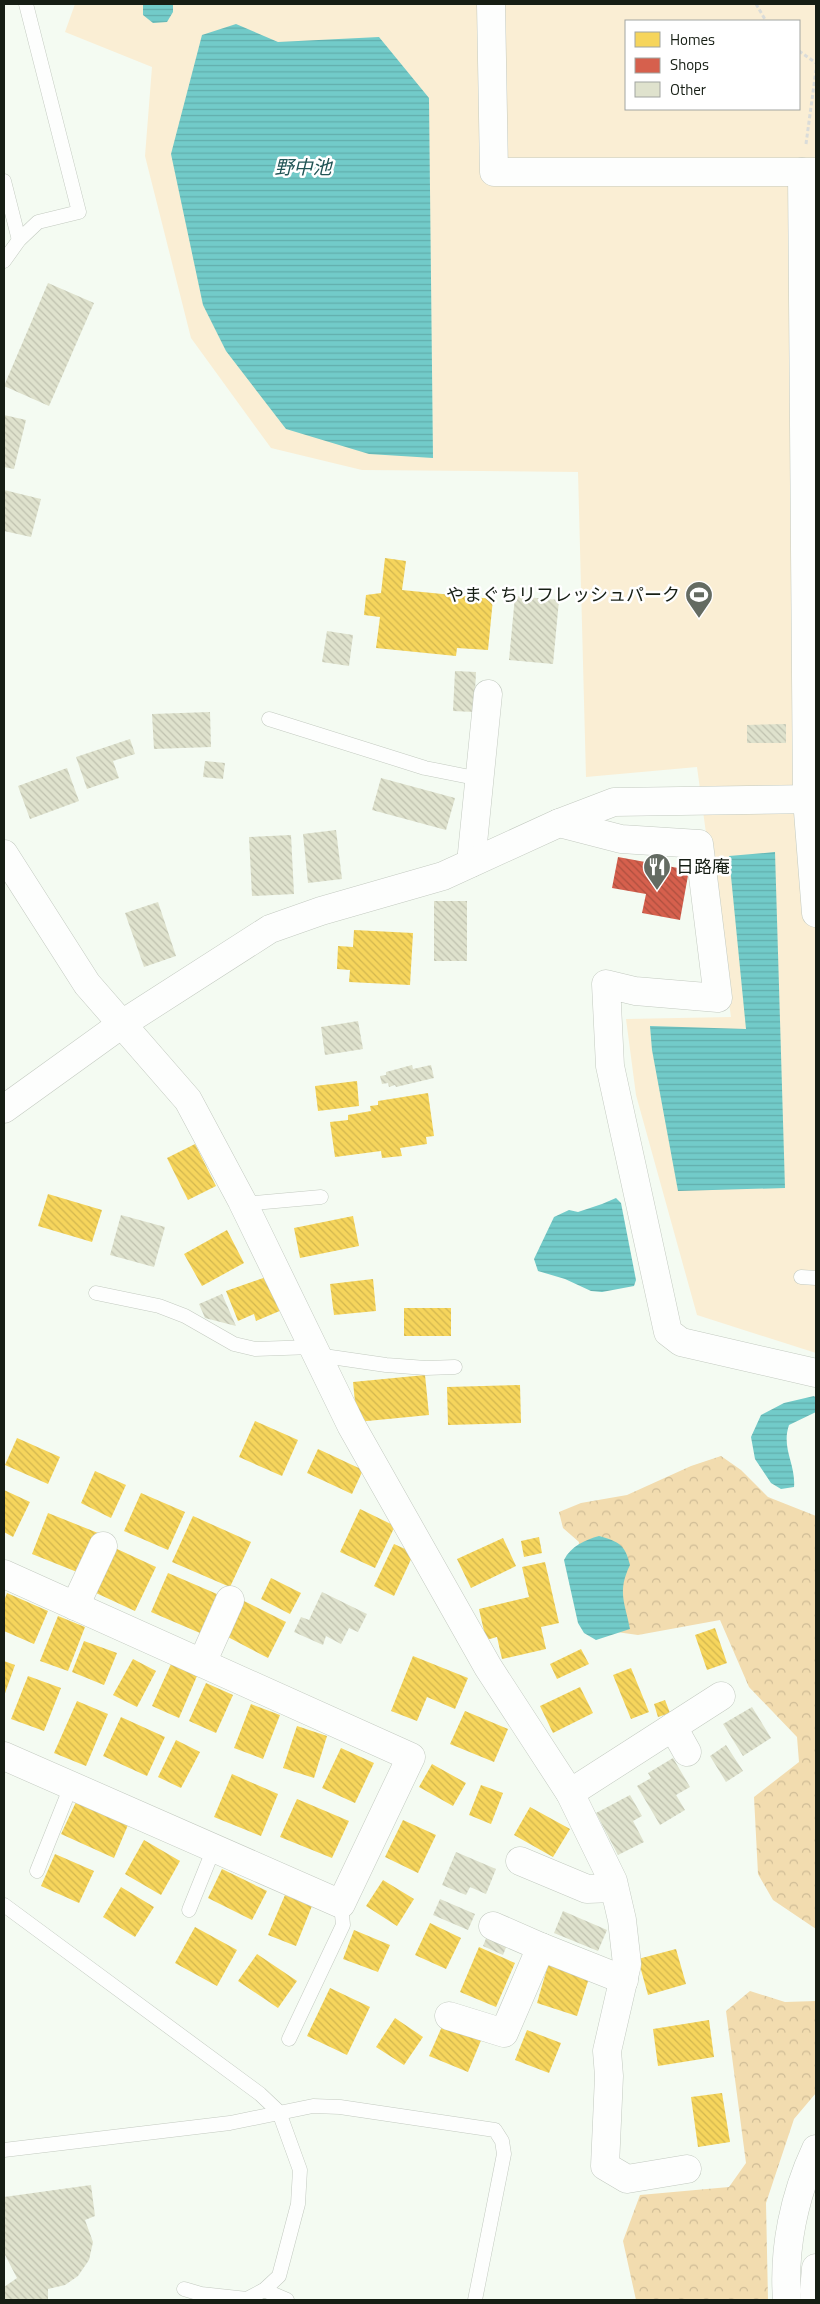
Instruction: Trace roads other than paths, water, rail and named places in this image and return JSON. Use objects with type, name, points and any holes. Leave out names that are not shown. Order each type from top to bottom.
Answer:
[{"type":"main road","points":[[491,4],[494,172],[809,172],[811,799],[816,913]]},
{"type":"main road","points":[[471,863],[488,694]]},
{"type":"main road","points":[[4,1109],[122,1024],[270,929],[331,908],[443,876],[559,823],[614,802],[811,799]]},
{"type":"main road","points":[[559,823],[621,839],[699,844],[718,998],[635,991],[606,984],[610,1066],[668,1332],[681,1342],[816,1373]]},
{"type":"main road","points":[[4,854],[87,984],[188,1100],[244,1204],[351,1425],[488,1667],[570,1794],[614,1888],[622,1920],[627,1964],[607,2051],[609,2076],[605,2166],[628,2180],[687,2169]]},
{"type":"main road","points":[[75,1606],[103,1546]]},
{"type":"main road","points":[[4,1574],[411,1757],[341,1904],[4,1756]]},
{"type":"main road","points":[[202,1663],[230,1600]]},
{"type":"main road","points":[[570,1794],[721,1696]]},
{"type":"main road","points":[[673,1727],[687,1752]]},
{"type":"main road","points":[[520,1861],[587,1889],[614,1888]]},
{"type":"main road","points":[[493,1926],[624,1980]]},
{"type":"main road","points":[[449,2016],[504,2033],[541,1947]]},
{"type":"main road","points":[[787,2300],[785,2274],[791,2222],[805,2172],[816,2149]]},
{"type":"main road","points":[[815,2300],[816,2268]]},
{"type":"lane","points":[[4,261],[19,240],[38,222],[79,212],[26,4]]},
{"type":"lane","points":[[4,181],[19,240]]},
{"type":"lane","points":[[269,719],[424,768],[480,780]]},
{"type":"lane","points":[[244,1204],[321,1198]]},
{"type":"lane","points":[[801,1277],[816,1278]]},
{"type":"lane","points":[[96,1293],[159,1306],[185,1316],[234,1344],[255,1349],[315,1351],[386,1365],[426,1368],[455,1366]]},
{"type":"lane","points":[[37,1871],[71,1786]]},
{"type":"lane","points":[[189,1910],[214,1848]]},
{"type":"lane","points":[[289,2039],[343,1925],[341,1904]]},
{"type":"lane","points":[[4,1905],[260,2094],[279,2112],[300,2170],[298,2204],[279,2276],[264,2290],[248,2299],[200,2294],[184,2289]]},
{"type":"lane","points":[[4,2150],[230,2123],[313,2106],[340,2106],[494,2130],[502,2141],[504,2154],[475,2300]]},
{"type":"lane","points":[[264,2290],[287,2300]]},
{"type":"water","points":[[143,4],[173,4],[173,12],[167,22],[153,23],[143,15]]},
{"type":"water","name":"野中池","points":[[236,24],[278,42],[379,37],[429,98],[433,458],[369,454],[286,429],[226,351],[203,305],[171,154],[202,35]]},
{"type":"water","points":[[775,852],[785,1188],[678,1191],[652,1050],[650,1026],[746,1029],[729,856]]},
{"type":"water","points":[[616,1198],[621,1203],[636,1280],[634,1286],[602,1292],[591,1291],[565,1279],[538,1271],[534,1259],[554,1217],[569,1210],[578,1212]]},
{"type":"water","points":[[814,1396],[816,1398],[816,1412],[789,1425],[787,1441],[794,1487],[781,1489],[771,1483],[755,1459],[751,1437],[761,1415],[784,1403]]},
{"type":"water","points":[[599,1536],[620,1545],[628,1558],[630,1565],[624,1583],[623,1597],[630,1629],[596,1640],[584,1633],[578,1623],[564,1560],[570,1551],[579,1544]]},
{"type":"place","name":"やまぐちリフレッシュパーク","points":[[699,619]]},
{"type":"place","name":"日路庵","points":[[657,891]]}]
